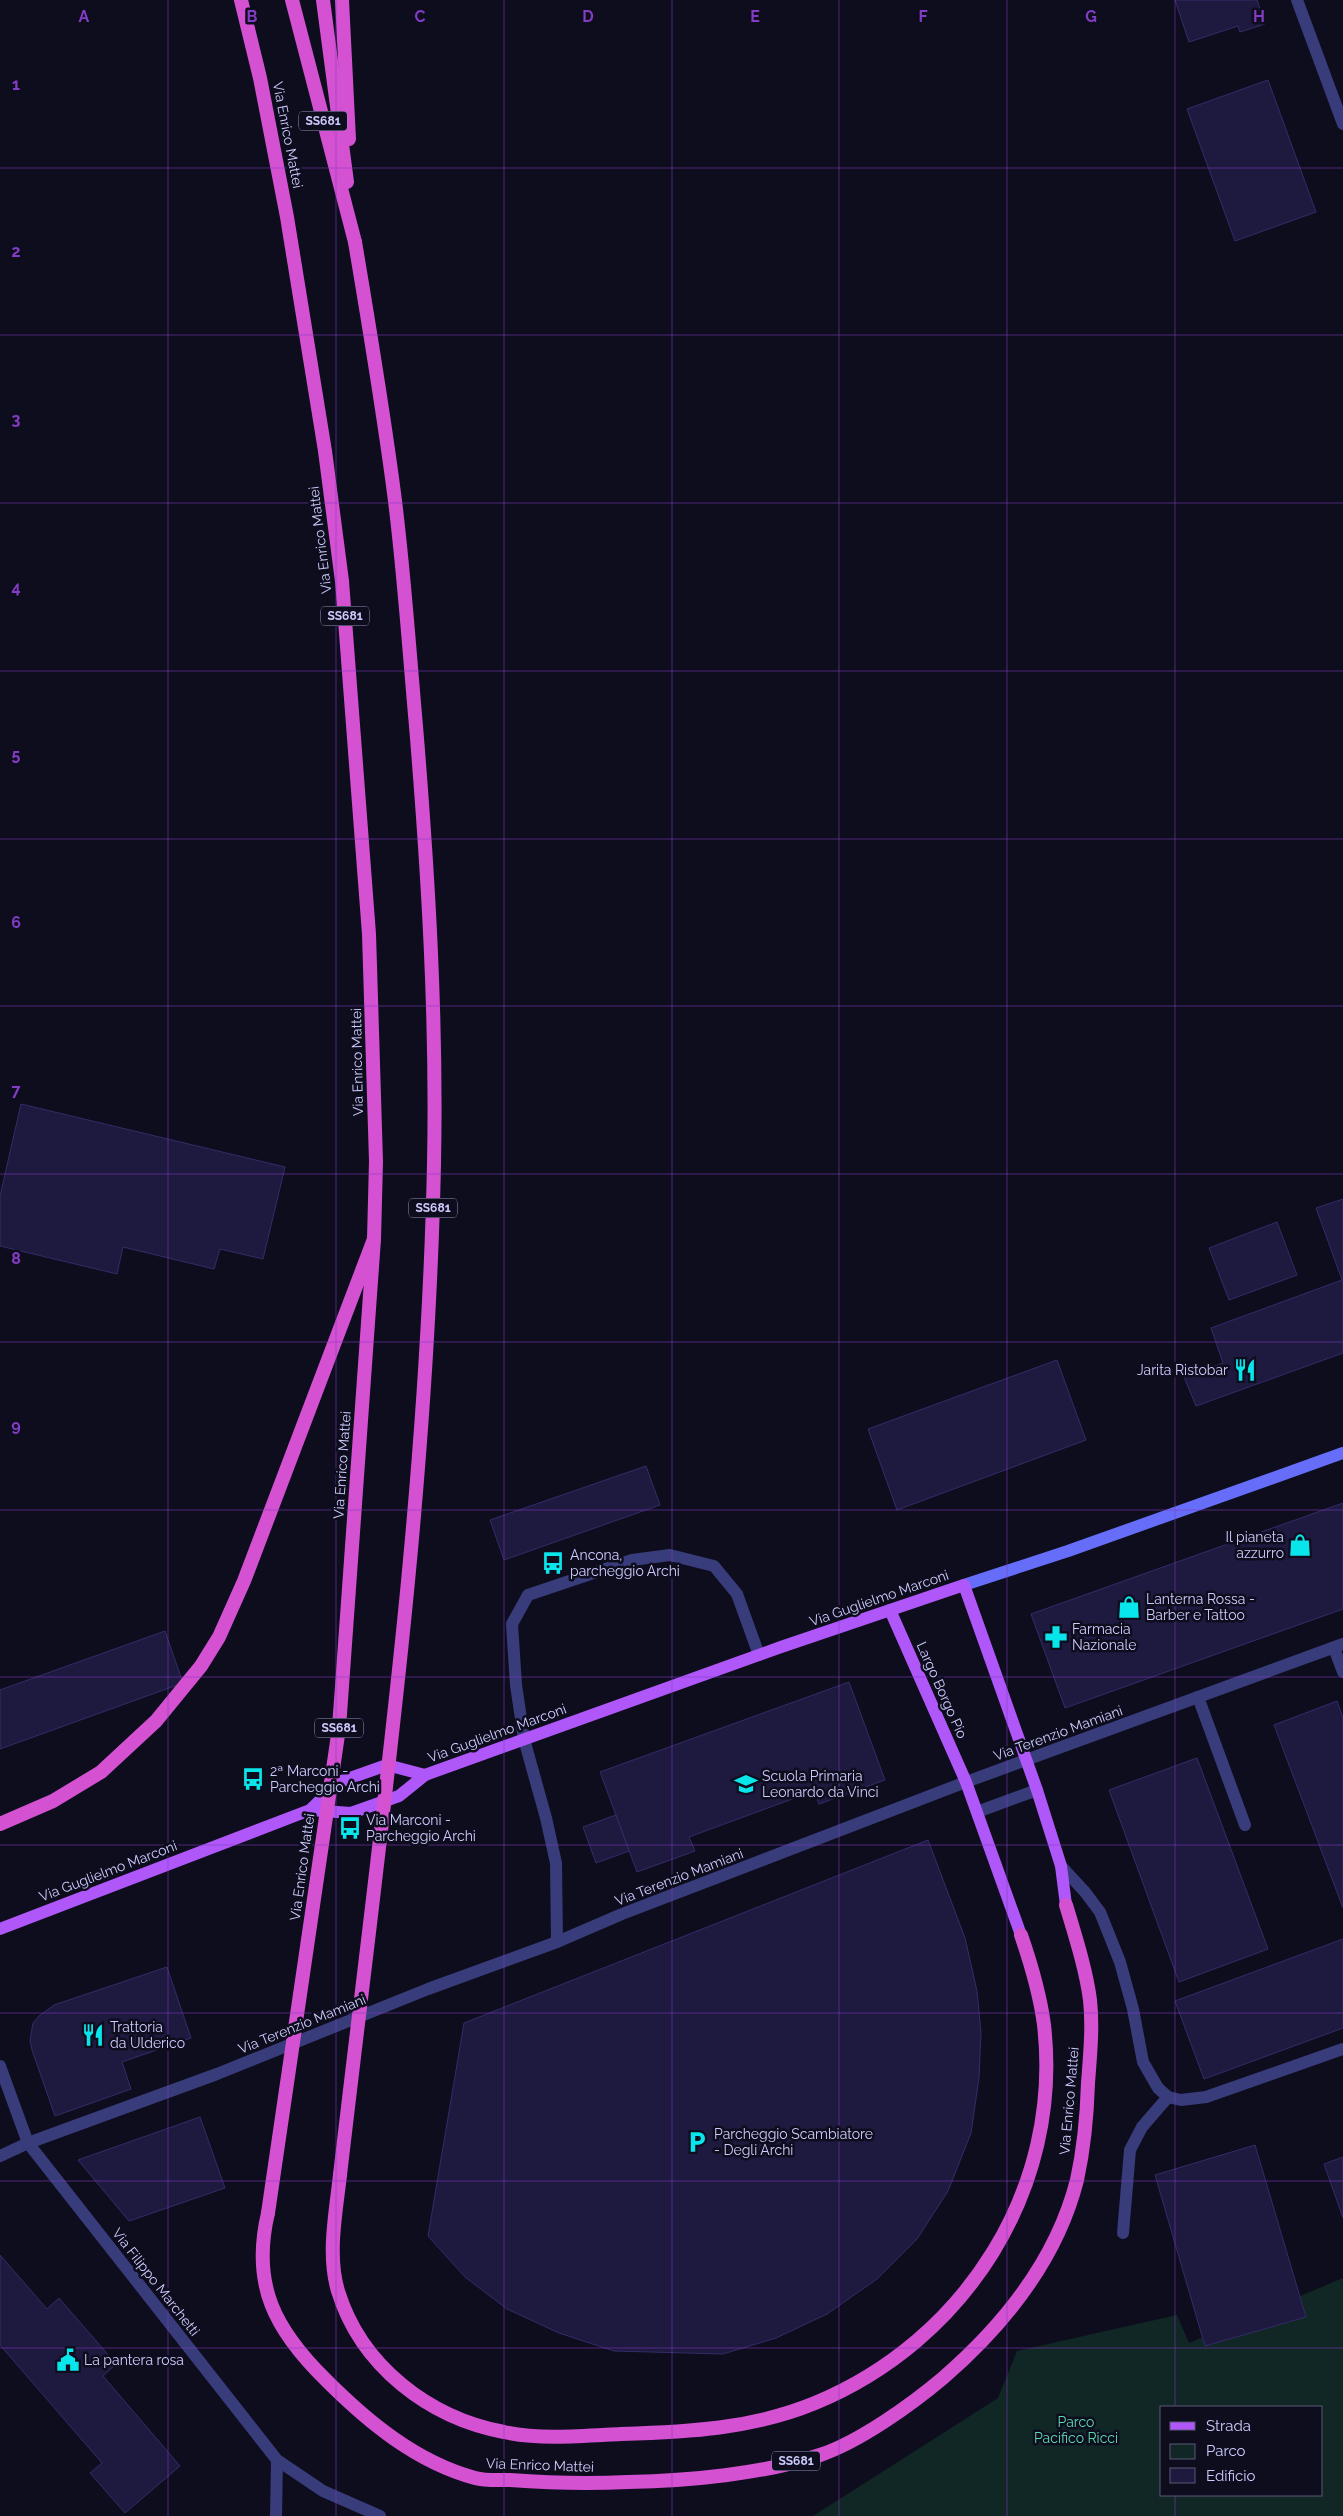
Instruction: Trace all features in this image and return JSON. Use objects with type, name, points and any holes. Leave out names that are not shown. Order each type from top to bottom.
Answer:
[{"type":"highway","name":"Via Enrico Mattei","points":[[241,0],[262,86],[287,217],[325,451],[342,581],[369,934],[376,1161],[374,1240],[338,1728],[268,2213],[262,2239],[261,2260],[271,2305],[280,2323],[307,2361],[346,2400],[407,2447],[434,2462],[479,2479],[616,2483],[724,2474],[775,2466],[821,2455],[857,2440],[921,2396],[956,2367],[990,2334],[1024,2291],[1050,2248],[1076,2181],[1085,2132],[1091,2036],[1090,1999],[1066,1905]]},
{"type":"highway","name":"Via Enrico Mattei","points":[[292,0],[355,242],[377,372],[399,539],[428,876],[435,1069],[431,1252],[414,1494],[395,1706],[334,2227],[334,2272],[338,2290],[360,2337],[370,2352],[400,2384],[440,2411],[482,2427],[524,2435],[684,2433],[739,2426],[812,2404],[838,2393],[875,2372],[908,2348],[933,2326],[974,2282],[1000,2244],[1028,2176],[1041,2119],[1045,2047],[1039,1999],[1021,1935]]},
{"type":"highway","points":[[323,0],[355,242]]},
{"type":"highway","points":[[342,0],[355,242]]},
{"type":"highway","name":"SS681","points":[[0,1824],[53,1801],[101,1772],[156,1721],[201,1666],[219,1637],[244,1581],[374,1240]]},
{"type":"main road","name":"Via Guglielmo Marconi","points":[[310,1810],[351,1813],[399,1796],[425,1774],[759,1655],[1068,1551],[1343,1452]]},
{"type":"main road","points":[[964,1585],[1026,1760]]},
{"type":"main road","name":"Largo Borgo Pio","points":[[890,1610],[966,1782]]},
{"type":"main road","name":"Via Enrico Mattei","points":[[1026,1760],[1061,1866],[1066,1905]]},
{"type":"main road","name":"Via Guglielmo Marconi","points":[[0,1929],[310,1810],[338,1782],[387,1765],[425,1774]]},
{"type":"main road","name":"Via Enrico Mattei","points":[[966,1782],[1021,1935]]},
{"type":"street","points":[[1297,0],[1343,124]]},
{"type":"street","points":[[557,1942],[556,1863],[546,1818],[524,1739],[516,1685],[512,1624],[528,1595],[632,1560],[670,1555],[714,1566],[737,1594],[759,1655]]},
{"type":"street","points":[[1338,1646],[1343,1672]]},
{"type":"street","name":"Via Terenzio Mamiani","points":[[0,2156],[28,2143],[217,2074],[428,1989],[557,1942],[622,1914],[966,1782],[1338,1646]]},
{"type":"street","points":[[1198,1697],[1245,1825]]},
{"type":"street","points":[[977,1812],[1037,1790]]},
{"type":"street","points":[[1061,1866],[1100,1912],[1120,1962],[1133,2009],[1143,2062],[1158,2088],[1168,2097],[1181,2100],[1206,2097],[1343,2049]]},
{"type":"street","name":"Via Filippo Marchetti","points":[[0,2066],[28,2143],[277,2460],[323,2491],[380,2516]]},
{"type":"street","points":[[1123,2233],[1130,2150],[1142,2127],[1168,2097]]},
{"type":"street","points":[[276,2516],[277,2460]]},
{"type":"green space","name":"Parco Pacifico Ricci","points":[[1343,2278],[1343,2516],[813,2516],[998,2398],[1017,2351],[1177,2315],[1189,2343]]},
{"type":"building","points":[[1175,0],[1257,0],[1265,24],[1240,32],[1238,26],[1189,42]]},
{"type":"building","points":[[1268,80],[1316,212],[1235,241],[1187,109]]},
{"type":"building","points":[[21,1104],[285,1167],[263,1259],[220,1249],[214,1269],[123,1247],[117,1274],[0,1246],[0,1196]]},
{"type":"building","points":[[1343,1199],[1343,1353],[1196,1406],[1184,1377],[1223,1363],[1211,1328],[1342,1280],[1316,1208]]},
{"type":"building","points":[[1277,1222],[1297,1275],[1229,1300],[1209,1248]]},
{"type":"building","points":[[1057,1360],[1086,1440],[897,1510],[868,1429]]},
{"type":"building","points":[[646,1466],[660,1505],[504,1560],[490,1520]]},
{"type":"building","points":[[1343,1503],[1343,1609],[1065,1708],[1031,1614]]},
{"type":"building","points":[[165,1631],[183,1683],[0,1749],[0,1690]]},
{"type":"building","name":"Scuola Primaria Leonardo da Vinci","points":[[849,1682],[885,1780],[819,1804],[814,1791],[689,1837],[695,1851],[637,1872],[600,1772]]},
{"type":"building","points":[[1337,1701],[1343,1718],[1343,1908],[1274,1725]]},
{"type":"building","points":[[1197,1758],[1268,1949],[1179,1982],[1109,1790]]},
{"type":"building","points":[[616,1815],[629,1851],[596,1863],[583,1827]]},
{"type":"building","name":"Parcheggio Scambiatore - Degli Archi","points":[[928,1840],[965,1938],[977,1991],[981,2033],[979,2078],[971,2133],[948,2191],[917,2239],[877,2279],[827,2314],[776,2338],[723,2354],[614,2351],[559,2333],[507,2309],[465,2277],[428,2236],[464,2023]]},
{"type":"building","points":[[1343,1939],[1343,2028],[1204,2079],[1175,2001]]},
{"type":"building","points":[[167,1967],[191,2038],[122,2062],[131,2089],[55,2116],[32,2050],[30,2040],[33,2023],[54,2005]]},
{"type":"building","points":[[200,2117],[225,2188],[129,2221],[78,2160]]},
{"type":"building","points":[[1255,2145],[1306,2317],[1205,2346],[1155,2175]]},
{"type":"building","points":[[1343,2157],[1343,2218],[1324,2164]]},
{"type":"building","points":[[0,2255],[47,2309],[59,2298],[116,2364],[103,2376],[180,2466],[125,2513],[90,2473],[102,2463],[0,2345]]},
{"type":"place","name":"Jarita Ristobar","points":[[1245,1370]]},
{"type":"place","name":"Il pianeta azzurro","points":[[1300,1545]]},
{"type":"place","name":"Ancona, parcheggio Archi","points":[[553,1563]]},
{"type":"place","name":"Lanterna Rossa - Barber e Tattoo","points":[[1129,1607]]},
{"type":"place","name":"Farmacia Nazionale","points":[[1056,1637]]},
{"type":"place","name":"2ª Marconi - Parcheggio Archi","points":[[253,1779]]},
{"type":"place","name":"Scuola Primaria Leonardo da Vinci","points":[[746,1784]]},
{"type":"place","name":"Via Marconi - Parcheggio Archi","points":[[350,1828]]},
{"type":"place","name":"Trattoria da Ulderico","points":[[93,2035]]},
{"type":"place","name":"Parcheggio Scambiatore - Degli Archi","points":[[697,2142]]},
{"type":"place","name":"La pantera rosa","points":[[68,2360]]}]
